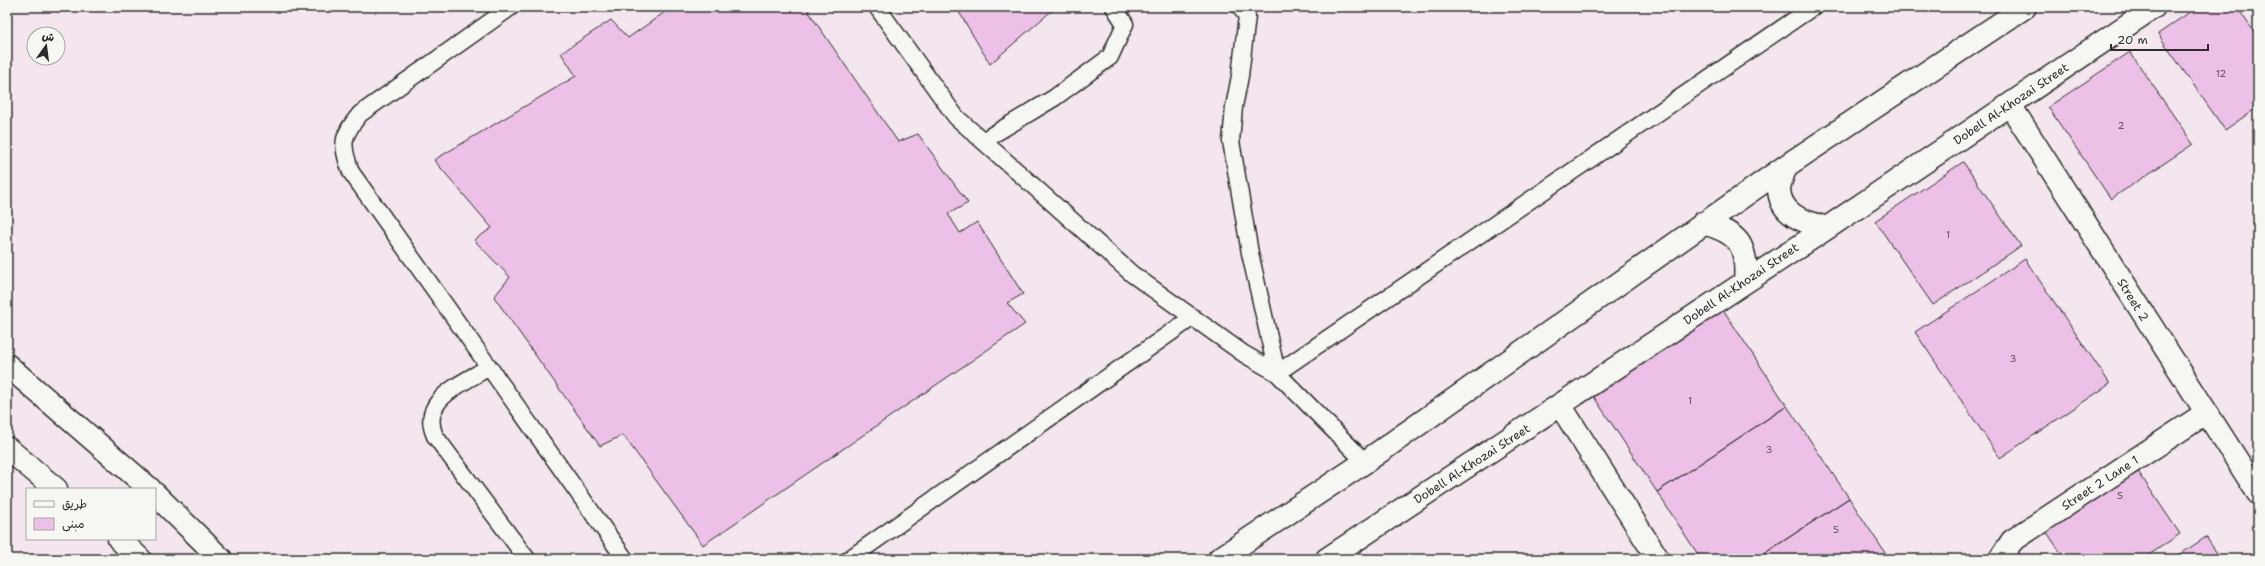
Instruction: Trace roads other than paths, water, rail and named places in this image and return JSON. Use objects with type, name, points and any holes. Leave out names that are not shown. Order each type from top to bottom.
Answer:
[{"type":"main road","points":[[1220,559],[1364,462],[1786,166],[2026,7]]},
{"type":"main road","name":"Dobell Al-Khozai Street","points":[[1327,559],[1827,228],[2154,7]]},
{"type":"main road","name":"Street 2","points":[[2010,105],[2258,493]]},
{"type":"main road","points":[[1786,166],[1779,189],[1783,206],[1794,217],[1827,228]]},
{"type":"main road","points":[[1704,223],[1722,228],[1734,236],[1743,247],[1747,262],[1745,282]]},
{"type":"main road","points":[[7,365],[149,488]]},
{"type":"main road","points":[[1560,406],[1658,559]]},
{"type":"main road","name":"Street 2 Lane 1","points":[[2000,559],[2012,542],[2206,413]]},
{"type":"main road","points":[[7,448],[55,488]]},
{"type":"main road","points":[[156,495],[221,559]]},
{"type":"main road","points":[[120,540],[140,559]]},
{"type":"lane","points":[[511,7],[360,114],[346,131],[343,152],[351,172],[625,559]]},
{"type":"lane","points":[[877,7],[956,117],[984,140],[1132,274],[1244,354],[1277,373],[1364,462]]},
{"type":"lane","points":[[984,140],[1054,98],[1110,57],[1125,24],[1114,7]]},
{"type":"lane","points":[[1240,7],[1247,16],[1240,76],[1234,107],[1231,140],[1250,253],[1277,373]]},
{"type":"lane","points":[[1277,373],[1813,7]]},
{"type":"lane","points":[[849,559],[1193,317]]},
{"type":"lane","points":[[489,367],[440,398],[431,412],[431,429],[527,559]]}]
